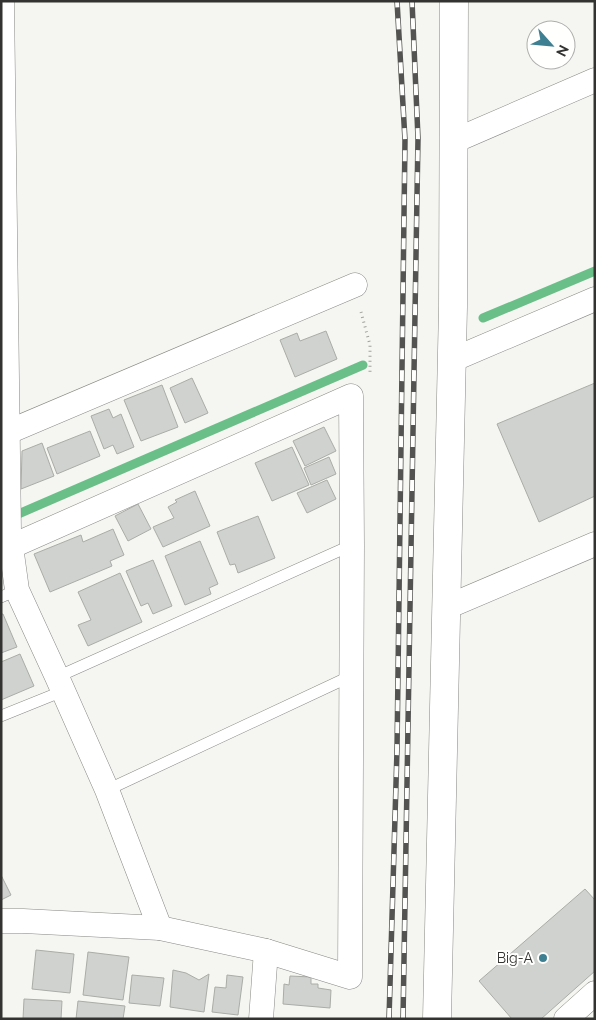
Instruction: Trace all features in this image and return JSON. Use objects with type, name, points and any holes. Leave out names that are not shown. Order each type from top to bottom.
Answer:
[{"type":"street","points":[[2,1],[5,434],[10,539],[9,594],[60,684],[107,790],[160,928]]},
{"type":"street","points":[[437,1019],[452,360],[454,1]]},
{"type":"street","points":[[454,141],[595,80]]},
{"type":"street","points":[[5,434],[355,285]]},
{"type":"street","points":[[452,360],[595,299]]},
{"type":"street","points":[[1,921],[160,928],[266,951],[350,977],[352,546],[350,396],[10,539]]},
{"type":"street","points":[[447,607],[595,544]]},
{"type":"street","points":[[261,1019],[266,951]]},
{"type":"street","points":[[566,1019],[595,993]]},
{"type":"lane","points":[[1,716],[60,684],[352,546]]},
{"type":"lane","points":[[107,790],[351,676]]},
{"type":"path","points":[[370,345],[370,381]]},
{"type":"building","points":[[326,331],[337,359],[295,377],[280,340],[297,333],[300,341]]},
{"type":"building","points":[[192,378],[208,413],[185,423],[170,388]]},
{"type":"building","points":[[595,383],[595,496],[539,522],[497,424]]},
{"type":"building","points":[[162,385],[178,427],[141,441],[124,400]]},
{"type":"building","points":[[109,409],[113,418],[121,414],[134,447],[117,454],[113,445],[104,449],[91,416]]},
{"type":"building","points":[[324,427],[336,451],[305,466],[293,441]]},
{"type":"building","points":[[90,431],[100,456],[57,474],[47,448]]},
{"type":"building","points":[[42,443],[54,476],[21,489],[22,451]]},
{"type":"building","points":[[292,447],[309,485],[272,501],[255,463]]},
{"type":"building","points":[[329,457],[336,474],[311,485],[304,468]]},
{"type":"building","points":[[327,480],[336,499],[307,513],[297,493]]},
{"type":"building","points":[[195,491],[210,526],[163,547],[153,527],[174,518],[168,507],[177,502],[175,500]]},
{"type":"building","points":[[138,504],[151,529],[128,541],[115,516]]},
{"type":"building","points":[[258,516],[275,558],[238,573],[235,564],[230,565],[217,532]]},
{"type":"building","points":[[113,529],[124,555],[110,561],[112,566],[50,592],[34,554],[81,535],[83,542]]},
{"type":"building","points":[[200,541],[218,584],[209,588],[211,594],[185,605],[165,556]]},
{"type":"building","points":[[153,560],[172,606],[153,614],[148,603],[141,606],[126,571]]},
{"type":"building","points":[[120,573],[142,622],[88,646],[78,625],[91,620],[78,592]]},
{"type":"building","points":[[1,614],[3,614],[17,647],[1,653]]},
{"type":"building","points":[[20,654],[34,686],[1,700],[1,662]]},
{"type":"building","points":[[1,875],[11,895],[1,900]]},
{"type":"building","points":[[585,889],[595,900],[595,971],[541,1019],[512,1019],[479,981]]},
{"type":"building","points":[[36,950],[74,954],[70,993],[32,989]]},
{"type":"building","points":[[88,952],[129,957],[123,1000],[83,995]]},
{"type":"building","points":[[173,970],[186,973],[199,980],[209,974],[204,1012],[170,1007]]},
{"type":"building","points":[[132,975],[164,978],[160,1006],[129,1003]]},
{"type":"building","points":[[227,975],[243,977],[238,1015],[212,1012],[215,987],[226,988]]},
{"type":"building","points":[[290,976],[311,977],[311,984],[318,984],[318,988],[331,990],[330,1008],[283,1004],[284,984],[289,985]]},
{"type":"building","points":[[24,999],[62,1001],[61,1019],[23,1019]]},
{"type":"building","points":[[78,1001],[125,1006],[123,1019],[76,1019]]},
{"type":"waterway","points":[[483,318],[595,271]]},
{"type":"waterway","points":[[9,518],[363,365]]},
{"type":"railway","points":[[389,1019],[397,750],[405,140],[397,1]]},
{"type":"railway","points":[[403,1019],[418,138],[412,1]]},
{"type":"place","name":"Big-A","points":[[543,958]]}]
